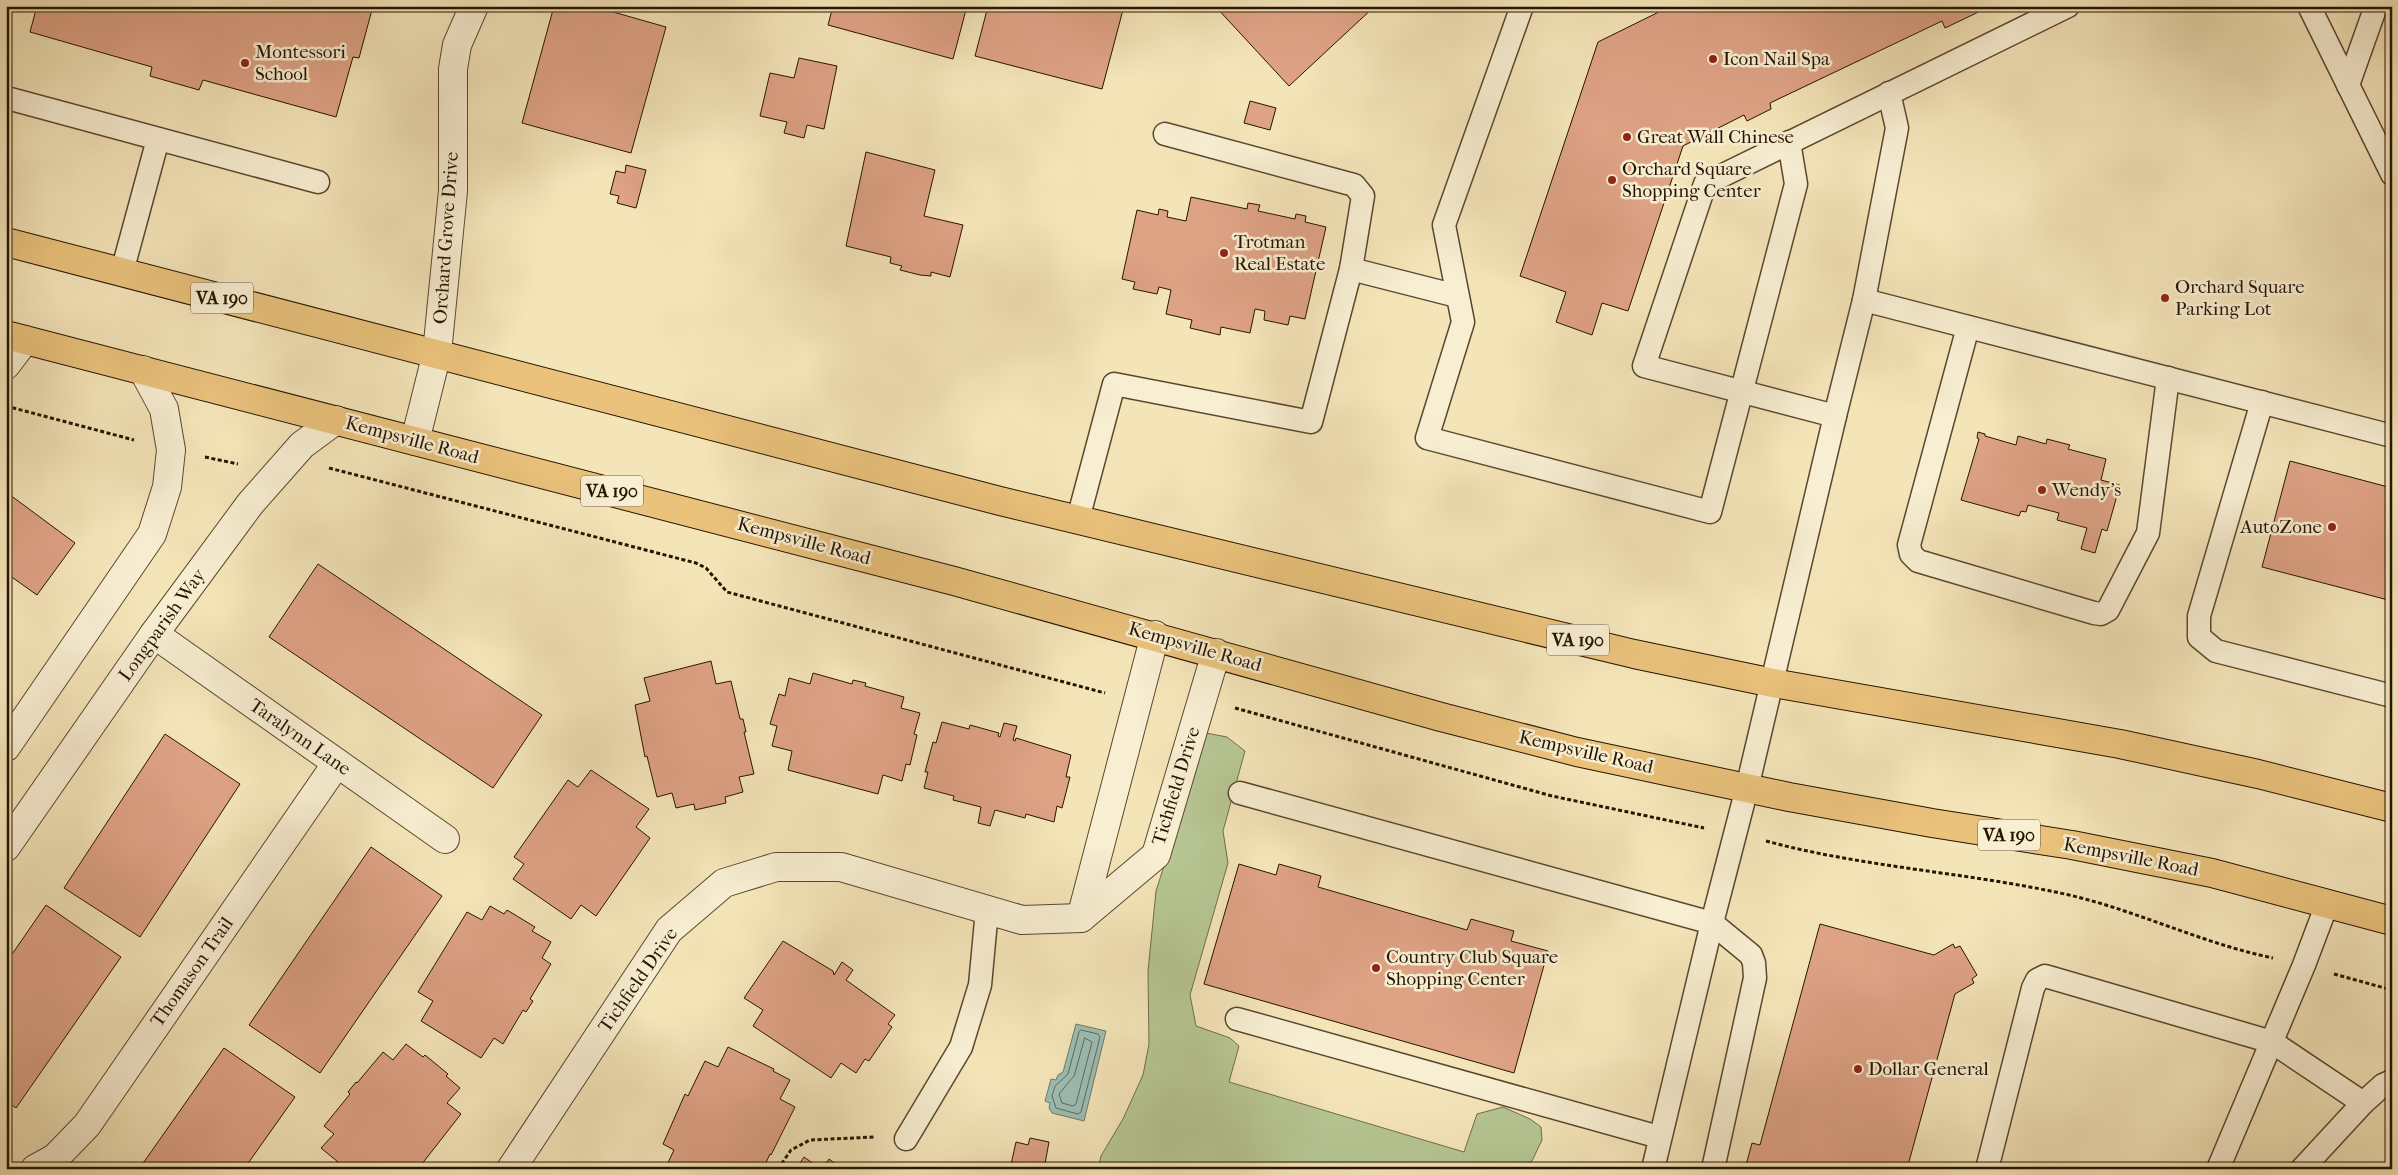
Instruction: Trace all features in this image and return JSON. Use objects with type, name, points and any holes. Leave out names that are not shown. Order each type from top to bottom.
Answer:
[{"type":"main road","name":"VA 190","points":[[6,242],[1078,519],[1634,654],[1773,683],[2120,744],[2258,774],[2392,808]]},
{"type":"main road","name":"Kempsville Road","points":[[16,337],[954,581],[1155,635],[1511,735],[1748,788],[1932,823],[2072,845],[2212,874],[2392,921]]},
{"type":"street","name":"Orchard Grove Drive","points":[[415,441],[437,353],[453,191],[452,69],[457,45],[474,6]]},
{"type":"street","points":[[6,365],[16,337]]},
{"type":"street","points":[[6,747],[152,534],[167,487],[171,450],[164,410],[142,370]]},
{"type":"street","name":"Longparish Way","points":[[6,847],[154,634],[250,504],[302,445],[336,420]]},
{"type":"street","name":"Taralynn Lane","points":[[154,634],[445,839]]},
{"type":"street","points":[[1081,918],[1155,635]]},
{"type":"street","name":"Tichfield Drive","points":[[518,1166],[668,930],[724,883],[776,867],[841,866],[1022,920],[1081,918],[1156,855],[1216,653]]},
{"type":"street","name":"Thomason Trail","points":[[35,1169],[55,1158],[87,1125],[337,763]]},
{"type":"lane","points":[[1522,6],[1444,224],[1462,322],[1428,438],[1710,512],[1796,184],[1789,142]]},
{"type":"lane","points":[[1834,416],[1644,366],[1705,184],[2068,6]]},
{"type":"lane","points":[[2309,6],[2392,174]]},
{"type":"lane","points":[[2348,85],[2376,6]]},
{"type":"lane","points":[[1657,1167],[1660,1137],[1712,924],[1748,788],[1834,416],[1864,300],[1897,128],[1889,93]]},
{"type":"lane","points":[[7,98],[318,182]]},
{"type":"lane","points":[[1078,519],[1114,384],[1311,422],[1351,269],[1363,196],[1354,185],[1165,134]]},
{"type":"lane","points":[[122,272],[158,139]]},
{"type":"lane","points":[[1351,269],[1457,296]]},
{"type":"lane","points":[[1864,300],[2392,436]]},
{"type":"lane","points":[[1968,327],[1909,545],[1911,554],[1918,561],[2094,613],[2101,614],[2108,610],[2148,533],[2168,378]]},
{"type":"lane","points":[[2262,402],[2199,616],[2199,637],[2216,651],[2392,696]]},
{"type":"lane","points":[[1240,793],[1712,924],[1751,955],[1754,963],[1755,978],[1713,1169]]},
{"type":"lane","points":[[2218,1169],[2304,965],[2327,904]]},
{"type":"lane","points":[[906,1139],[961,1047],[980,985],[987,910]]},
{"type":"lane","points":[[1987,1169],[2033,988],[2036,980],[2046,976],[2272,1042],[2363,1103]]},
{"type":"lane","points":[[1236,1019],[1660,1137]]},
{"type":"lane","points":[[2302,1169],[2363,1103],[2383,1084],[2392,1081]]},
{"type":"path","points":[[6,406],[171,450],[248,466],[321,466],[696,563],[706,568],[727,592],[1099,692],[1138,697]]},
{"type":"path","points":[[1201,703],[1228,706],[1552,796],[1668,822],[1736,833],[1776,844],[1824,853],[2074,896],[2216,943],[2392,990]]},
{"type":"path","points":[[778,1169],[791,1150],[810,1140],[868,1137],[906,1139]]},
{"type":"green space","points":[[1206,733],[1227,737],[1245,751],[1223,831],[1228,863],[1190,995],[1196,1026],[1230,1038],[1239,1046],[1229,1082],[1464,1152],[1477,1114],[1503,1107],[1530,1119],[1541,1127],[1542,1140],[1532,1161],[1517,1169],[1098,1169],[1101,1156],[1123,1119],[1143,1075],[1149,1044],[1148,971],[1156,891]]},
{"type":"water","points":[[1076,1024],[1106,1031],[1084,1121],[1052,1113],[1049,1108],[1050,1103],[1045,1101],[1051,1079],[1056,1080],[1058,1075],[1063,1072]]},
{"type":"building","name":"Montessori School","points":[[37,6],[373,6],[359,58],[353,57],[336,117],[203,80],[199,90],[150,76],[152,67],[30,32]]},
{"type":"building","points":[[554,6],[592,6],[666,27],[631,153],[522,123]]},
{"type":"building","points":[[833,6],[967,6],[953,59],[828,25]]},
{"type":"building","points":[[988,6],[1124,6],[1102,89],[975,56]]},
{"type":"building","points":[[1215,6],[1375,6],[1289,86]]},
{"type":"building","name":"Orchard Square Shopping Center","points":[[1671,6],[1991,6],[1945,28],[1942,21],[1770,103],[1771,109],[1747,121],[1744,115],[1683,146],[1628,311],[1602,303],[1592,335],[1556,322],[1566,292],[1520,276],[1598,42]]},
{"type":"building","points":[[799,58],[837,66],[824,129],[807,125],[804,138],[784,133],[787,122],[760,116],[770,73],[794,78]]},
{"type":"building","points":[[1250,101],[1276,108],[1270,130],[1244,123]]},
{"type":"building","points":[[866,152],[935,170],[924,216],[963,225],[950,277],[931,272],[931,276],[900,270],[902,266],[890,263],[891,257],[846,246]]},
{"type":"building","points":[[626,165],[646,170],[636,208],[617,203],[619,196],[610,194],[616,171],[625,173]]},
{"type":"building","name":"Trotman Real Estate","points":[[1191,197],[1247,209],[1248,203],[1260,205],[1258,211],[1295,219],[1296,214],[1306,216],[1305,222],[1326,227],[1305,319],[1290,316],[1288,325],[1264,320],[1265,311],[1255,309],[1250,333],[1221,327],[1220,335],[1190,328],[1192,320],[1166,314],[1171,290],[1159,287],[1157,294],[1133,289],[1135,282],[1122,279],[1137,210],[1158,215],[1159,209],[1168,211],[1167,217],[1186,221]]},
{"type":"building","name":"Wendy's","points":[[1978,432],[1985,434],[1985,436],[2016,445],[2018,436],[2046,444],[2047,439],[2070,445],[2068,449],[2106,459],[2101,480],[2120,485],[2107,531],[2102,529],[2095,553],[2081,549],[2087,528],[2057,520],[2059,513],[2028,505],[2026,512],[2021,511],[2019,516],[1961,500],[1979,439],[1977,438]]},
{"type":"building","name":"AutoZone","points":[[2290,461],[2392,488],[2392,601],[2262,567]]},
{"type":"building","points":[[6,492],[75,543],[37,595],[6,573]]},
{"type":"building","points":[[318,564],[542,715],[493,788],[269,637]]},
{"type":"building","points":[[711,661],[716,684],[731,681],[740,719],[743,719],[746,732],[744,732],[754,774],[739,777],[743,792],[725,797],[726,803],[695,810],[694,804],[676,808],[672,793],[657,797],[647,756],[645,757],[635,705],[650,701],[644,678]]},
{"type":"building","points":[[813,673],[852,684],[853,680],[866,683],[865,686],[904,697],[901,708],[920,713],[914,734],[917,735],[910,765],[906,764],[902,781],[883,775],[878,794],[788,770],[792,751],[772,746],[777,726],[770,724],[779,694],[785,696],[789,678],[810,684]]},
{"type":"building","points":[[942,722],[969,729],[970,725],[999,733],[998,736],[1000,737],[1004,723],[1017,726],[1013,740],[1015,741],[1016,738],[1071,755],[1066,777],[1070,777],[1062,808],[1057,806],[1054,822],[1026,814],[1025,818],[995,810],[990,826],[978,823],[981,807],[953,800],[954,796],[924,788],[928,772],[925,772],[933,742],[936,743]]},
{"type":"building","points":[[165,734],[240,784],[140,937],[64,888]]},
{"type":"building","points":[[591,770],[649,809],[636,827],[650,838],[596,916],[581,905],[571,919],[513,879],[524,864],[514,857],[568,780],[578,787]]},
{"type":"building","points":[[371,847],[442,896],[320,1073],[249,1025]]},
{"type":"building","name":"Country Club Square Shopping Center","points":[[1239,864],[1276,875],[1279,864],[1321,876],[1318,887],[1467,930],[1471,919],[1514,931],[1511,941],[1548,951],[1514,1073],[1204,984]]},
{"type":"building","points":[[46,905],[121,957],[16,1108],[6,1101],[6,963]]},
{"type":"building","points":[[490,906],[504,914],[507,910],[535,927],[532,931],[551,942],[542,958],[551,964],[530,999],[533,1001],[526,1012],[523,1010],[503,1044],[494,1038],[481,1058],[421,1021],[433,1001],[418,992],[467,912],[482,920]]},
{"type":"building","name":"Dollar General","points":[[1820,924],[1934,955],[1953,944],[1955,948],[1960,946],[1977,975],[1972,979],[1974,983],[1955,994],[1907,1169],[1745,1169],[1752,1143],[1760,1145]]},
{"type":"building","points":[[783,941],[833,971],[834,975],[842,962],[853,970],[846,980],[895,1015],[888,1024],[892,1027],[869,1061],[865,1059],[856,1073],[841,1063],[831,1078],[753,1026],[763,1010],[744,998]]},
{"type":"building","points":[[406,1044],[423,1057],[425,1055],[448,1074],[446,1076],[460,1088],[447,1103],[461,1114],[418,1169],[342,1169],[336,1164],[338,1162],[321,1148],[334,1134],[324,1126],[350,1094],[348,1092],[383,1052],[393,1060]]},
{"type":"building","points":[[728,1047],[774,1069],[773,1071],[790,1080],[780,1099],[795,1107],[771,1155],[763,1169],[666,1167],[674,1150],[663,1144],[685,1094],[688,1096],[705,1061],[718,1067]]},
{"type":"building","points":[[224,1048],[295,1097],[244,1169],[139,1169]]},
{"type":"building","points":[[1030,1138],[1049,1142],[1044,1169],[1010,1169],[1016,1142],[1028,1145]]},
{"type":"building","points":[[804,1157],[821,1169],[796,1169]]},
{"type":"building","points":[[829,1159],[843,1169],[822,1169]]},
{"type":"place","name":"Icon Nail Spa","points":[[1713,59]]},
{"type":"place","name":"Montessori School","points":[[245,63]]},
{"type":"place","name":"Great Wall Chinese","points":[[1627,137]]},
{"type":"place","name":"Orchard Square Shopping Center","points":[[1612,180]]},
{"type":"place","name":"Trotman Real Estate","points":[[1224,253]]},
{"type":"place","name":"Orchard Square Parking Lot","points":[[2165,298]]},
{"type":"place","name":"Wendy's","points":[[2042,490]]},
{"type":"place","name":"AutoZone","points":[[2332,527]]},
{"type":"place","name":"Country Club Square Shopping Center","points":[[1376,968]]},
{"type":"place","name":"Dollar General","points":[[1858,1069]]}]
